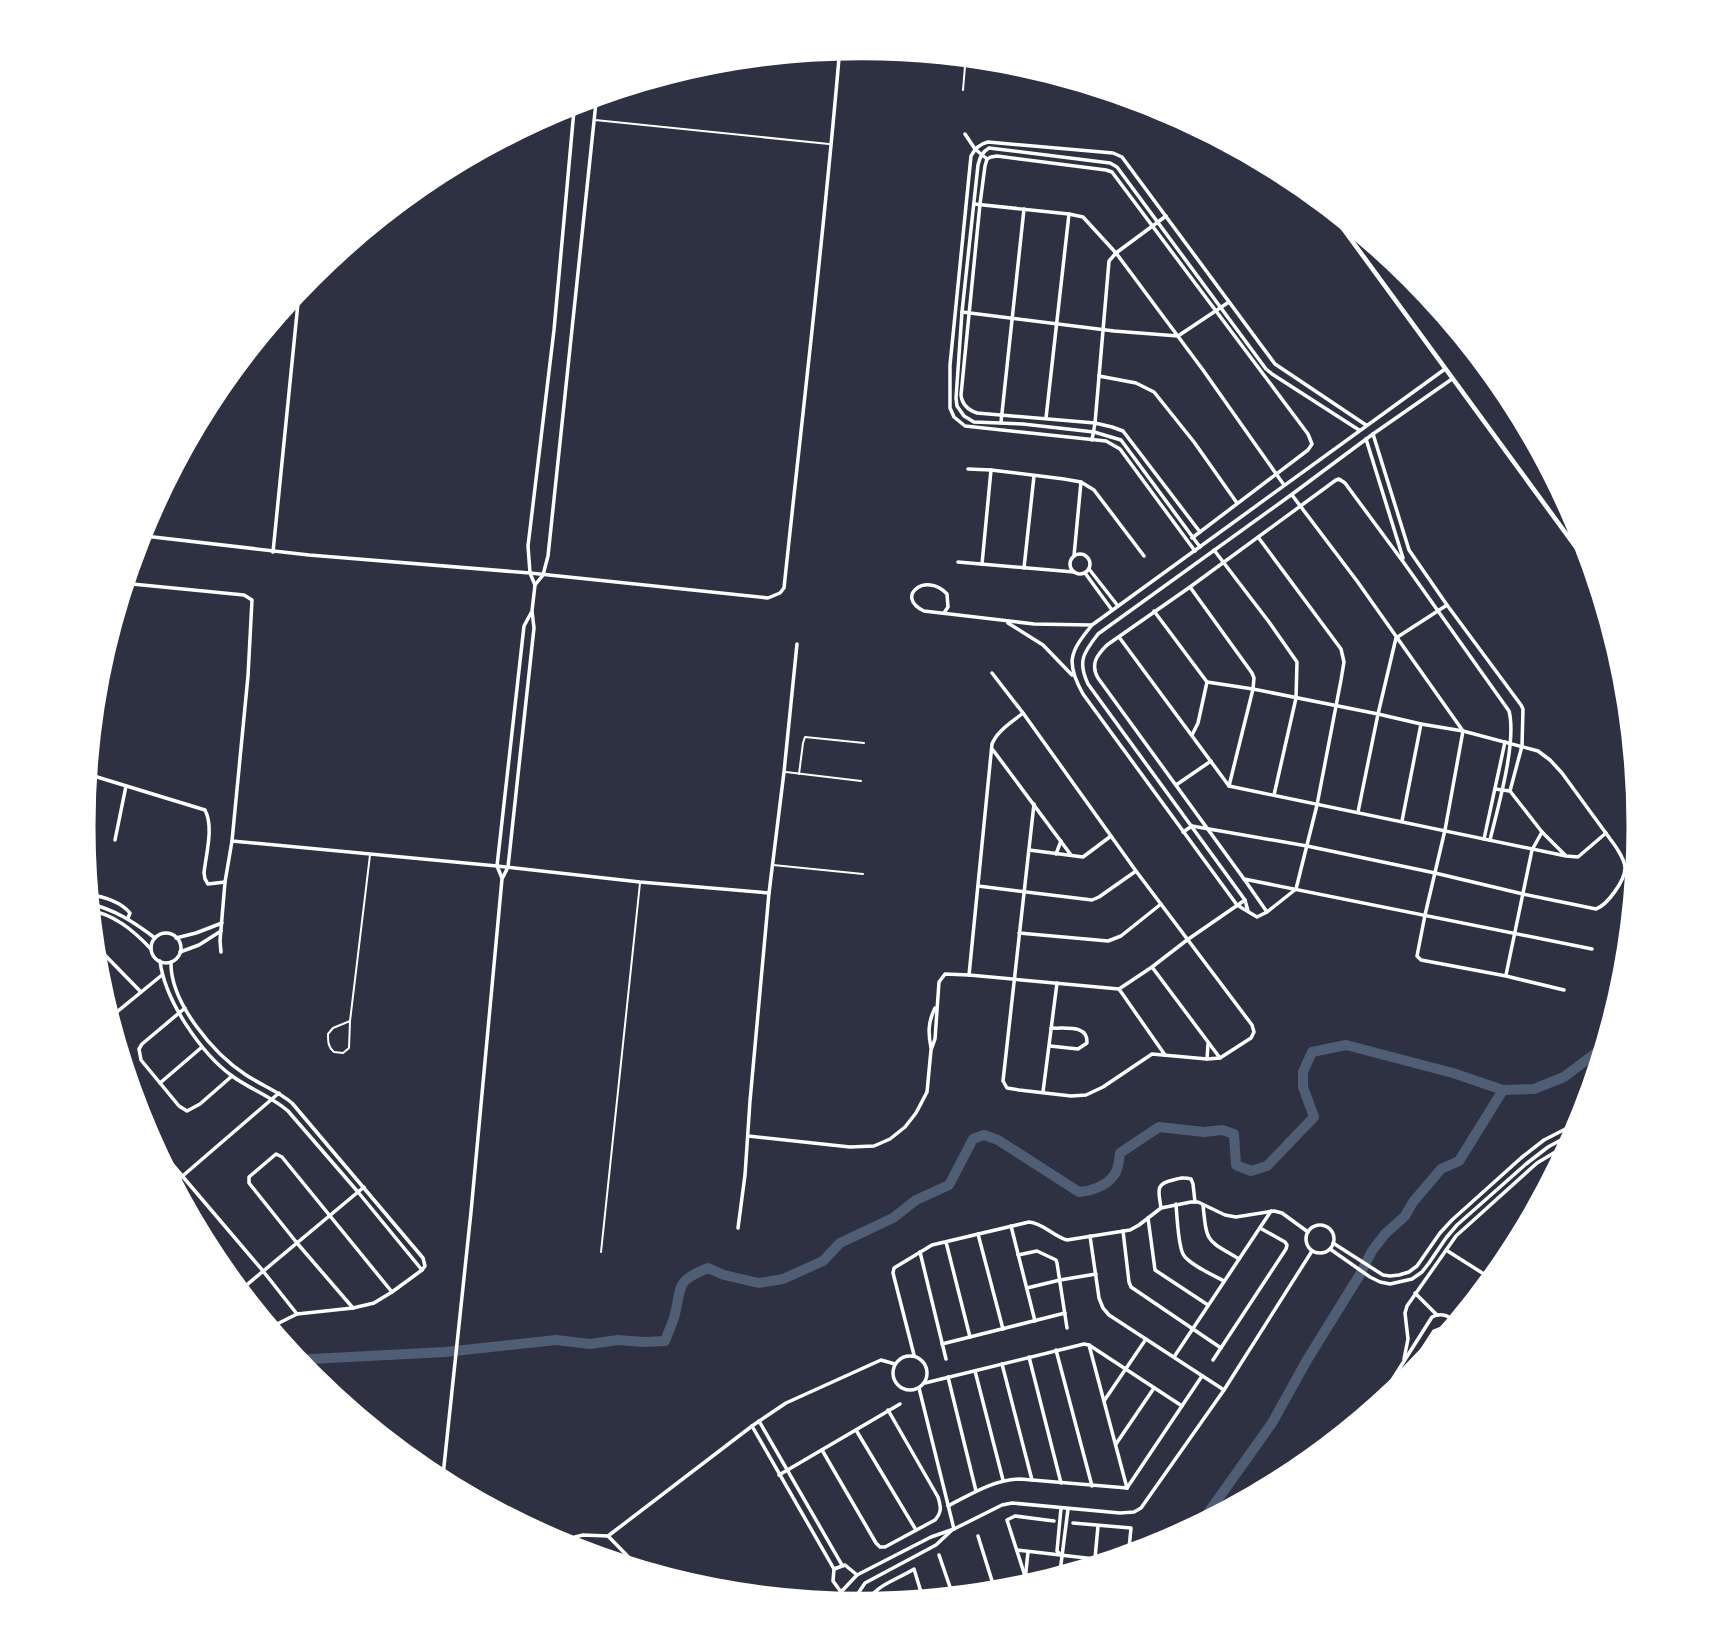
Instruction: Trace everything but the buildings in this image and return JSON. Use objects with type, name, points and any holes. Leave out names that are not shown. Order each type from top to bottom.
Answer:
[{"type":"street","points":[[148,536],[273,552],[530,573],[768,598],[780,593],[784,589],[839,57]]},
{"type":"street","points":[[502,878],[497,866],[524,625],[531,611],[535,585],[543,575],[548,556],[596,104]]},
{"type":"street","points":[[535,585],[530,573],[528,547],[554,330],[574,112]]},
{"type":"street","points":[[965,134],[975,149],[987,159]]},
{"type":"street","points":[[1195,551],[1119,448],[1106,441],[965,426],[954,417],[950,408],[950,365],[960,263],[971,156],[982,143],[1113,153],[1122,157],[1275,364],[1366,425]]},
{"type":"street","points":[[1188,541],[1193,537],[1200,532],[1237,503],[1275,474],[1308,450],[1312,441],[1117,167],[1110,163],[989,148],[981,155],[978,165],[957,366],[957,406],[964,416],[974,422],[1001,422],[1094,432],[1121,440],[1134,457],[1163,497],[1193,537],[1200,547]]},
{"type":"street","points":[[987,159],[998,156],[1112,172],[1156,224]]},
{"type":"street","points":[[987,159],[980,204],[962,401],[977,414],[1095,423],[1123,432],[1200,532]]},
{"type":"street","points":[[974,204],[1083,216],[1116,253],[1284,485]]},
{"type":"street","points":[[1001,422],[1024,209]]},
{"type":"street","points":[[1046,418],[1069,214]]},
{"type":"street","points":[[1092,440],[1109,261],[1166,216]]},
{"type":"street","points":[[1337,221],[1583,557]]},
{"type":"street","points":[[960,263],[967,264]]},
{"type":"street","points":[[273,552],[298,302]]},
{"type":"street","points":[[962,312],[1178,337],[1229,302]]},
{"type":"street","points":[[1458,340],[1508,408]]},
{"type":"street","points":[[950,365],[957,366]]},
{"type":"street","points":[[1073,676],[1072,665],[1077,643],[1092,625],[1445,369]]},
{"type":"street","points":[[1266,373],[1359,430]]},
{"type":"street","points":[[1099,376],[1136,383],[1154,392],[1186,431],[1237,503]]},
{"type":"street","points":[[1248,911],[1245,900],[1088,684],[1083,674],[1082,660],[1098,634],[1452,379]]},
{"type":"street","points":[[1394,405],[1400,414]]},
{"type":"street","points":[[1021,432],[1023,424]]},
{"type":"street","points":[[1373,434],[1409,550],[1521,705],[1524,718],[1522,746],[1510,792]]},
{"type":"street","points":[[1366,439],[1405,564]]},
{"type":"street","points":[[1134,457],[1140,453]]},
{"type":"street","points":[[968,469],[1081,482],[1094,490],[1144,556]]},
{"type":"street","points":[[982,564],[992,470]]},
{"type":"street","points":[[1024,568],[1034,475]]},
{"type":"street","points":[[1266,912],[1098,678],[1094,672],[1096,659],[1098,654],[1119,637],[1336,480],[1341,480],[1405,564],[1509,711],[1511,720],[1502,789],[1490,840]]},
{"type":"street","points":[[1074,572],[1070,564],[1074,556],[1081,482]]},
{"type":"street","points":[[1271,494],[1278,504]]},
{"type":"street","points":[[1291,495],[1357,581],[1463,732],[1445,830],[1424,915],[1418,958],[1564,990]]},
{"type":"street","points":[[1157,500],[1163,497]]},
{"type":"street","points":[[1006,622],[1043,645],[1073,676],[1083,694],[1237,905],[1257,917],[1296,889],[1317,805],[1344,662],[1341,649],[1258,537]]},
{"type":"street","points":[[1214,550],[1297,662],[1296,698],[1273,796]]},
{"type":"street","points":[[958,562],[1079,574],[1087,571],[1090,564],[1087,556],[1074,556]]},
{"type":"street","points":[[1087,571],[1118,606]]},
{"type":"street","points":[[1087,571],[1112,610]]},
{"type":"street","points":[[1161,575],[1167,584]]},
{"type":"street","points":[[130,584],[244,595],[251,600],[248,676],[232,841],[225,882],[221,951]]},
{"type":"street","points":[[944,613],[948,607],[947,594],[941,587],[922,585],[915,588],[912,598],[915,606],[924,611],[1006,622],[1092,625]]},
{"type":"street","points":[[1190,587],[1254,678],[1229,786]]},
{"type":"street","points":[[1358,812],[1396,638],[1447,605]]},
{"type":"street","points":[[443,1472],[502,878],[508,867],[534,628],[531,611]]},
{"type":"street","points":[[1154,611],[1207,682],[1336,705],[1508,742],[1538,751],[1562,773],[1606,833],[1623,859],[1625,872],[1601,907],[1596,909],[1307,846],[1192,826],[1183,832]]},
{"type":"street","points":[[1119,637],[1229,786],[1566,856],[1578,857],[1606,833]]},
{"type":"street","points":[[738,1228],[746,1175],[769,893],[797,644]]},
{"type":"street","points":[[992,673],[1254,1029],[1251,1038],[1220,1058],[1152,1054]]},
{"type":"street","points":[[1088,684],[1098,678]]},
{"type":"street","points":[[1192,735],[1199,723],[1207,682]]},
{"type":"street","points":[[969,975],[991,748],[994,738],[1023,713]]},
{"type":"street","points":[[1402,821],[1421,724]]},
{"type":"street","points":[[1484,839],[1508,742]]},
{"type":"street","points":[[991,748],[1071,855]]},
{"type":"street","points":[[1176,785],[1211,761]]},
{"type":"street","points":[[1139,771],[1147,765]]},
{"type":"street","points":[[93,776],[205,810],[209,832],[205,879],[208,884],[225,882]]},
{"type":"street","points":[[115,840],[126,786]]},
{"type":"street","points":[[1495,789],[1510,792],[1542,832],[1566,856]]},
{"type":"street","points":[[1166,808],[1174,802]]},
{"type":"street","points":[[1034,804],[1003,1082],[1007,1088],[1071,1096],[1086,1095],[1103,1087],[1152,1054],[1156,1044]]},
{"type":"street","points":[[1506,976],[1532,850],[1542,832]]},
{"type":"street","points":[[1028,850],[1083,857],[1111,836]]},
{"type":"street","points":[[232,841],[769,893]]},
{"type":"street","points":[[1056,854],[1061,841]]},
{"type":"street","points":[[978,886],[1096,899],[1136,870]]},
{"type":"street","points":[[1244,879],[1592,949]]},
{"type":"street","points":[[95,896],[128,909],[128,918]]},
{"type":"street","points":[[748,1136],[850,1147],[874,1146],[890,1139],[905,1127],[927,1091],[940,978],[948,974],[969,975],[1119,989],[1245,900]]},
{"type":"street","points":[[1019,933],[1108,941],[1121,936],[1161,904]]},
{"type":"street","points":[[96,905],[128,918],[155,938]]},
{"type":"street","points":[[97,913],[127,926],[160,961],[171,962],[177,958],[180,944],[176,938],[166,933],[155,938],[151,949]]},
{"type":"street","points":[[176,938],[222,923]]},
{"type":"street","points":[[180,951],[199,945],[221,930]]},
{"type":"street","points":[[102,953],[141,992]]},
{"type":"street","points":[[160,961],[163,975],[180,1013],[202,1047],[232,1076],[288,1111],[422,1270]]},
{"type":"street","points":[[171,962],[177,993],[207,1040],[247,1076],[292,1103],[423,1258],[425,1266],[422,1270],[374,1303],[298,1314],[276,1325]]},
{"type":"street","points":[[1152,967],[1220,1058]]},
{"type":"street","points":[[115,1012],[163,975]]},
{"type":"street","points":[[1043,1093],[1057,983]]},
{"type":"street","points":[[1119,989],[1165,1055]]},
{"type":"street","points":[[185,1009],[142,1044],[139,1049],[141,1060],[183,1110],[187,1111],[200,1104],[232,1076]]},
{"type":"street","points":[[1050,1046],[1078,1049],[1087,1043],[1087,1037],[1079,1029],[1051,1028]]},
{"type":"street","points":[[1207,1059],[1208,1042]]},
{"type":"street","points":[[160,1083],[202,1047]]},
{"type":"street","points":[[178,1180],[279,1093]]},
{"type":"street","points":[[1334,1243],[1322,1253],[1312,1251],[1307,1242],[1308,1232],[1318,1225],[1324,1226],[1332,1233],[1334,1243],[1374,1271],[1390,1276],[1409,1272],[1452,1220],[1521,1158],[1544,1140],[1571,1126]]},
{"type":"street","points":[[1330,1249],[1380,1282],[1390,1284],[1412,1279],[1422,1272],[1457,1225],[1526,1164],[1565,1138]]},
{"type":"street","points":[[1389,1386],[1404,1359],[1408,1339],[1405,1313],[1407,1307],[1446,1250],[1457,1236],[1527,1171],[1561,1148]]},
{"type":"street","points":[[353,1308],[248,1181],[249,1177],[274,1155],[282,1157],[392,1293]]},
{"type":"street","points":[[167,1158],[298,1314]]},
{"type":"street","points":[[1161,1208],[1160,1184],[1186,1177],[1191,1179],[1193,1184],[1195,1202]]},
{"type":"street","points":[[245,1287],[363,1187]]},
{"type":"street","points":[[914,1355],[893,1273],[894,1268],[932,1245],[1029,1222],[1034,1222],[1067,1240],[1130,1230],[1161,1208],[1195,1202],[1236,1217],[1282,1213],[1308,1232]]},
{"type":"street","points":[[1176,1204],[1183,1255],[1224,1281]]},
{"type":"street","points":[[1203,1205],[1208,1237],[1212,1243],[1239,1259]]},
{"type":"street","points":[[1174,1357],[1271,1212]]},
{"type":"street","points":[[1148,1218],[1155,1270],[1208,1306]]},
{"type":"street","points":[[1011,1226],[1035,1321]]},
{"type":"street","points":[[1213,1360],[1286,1249],[1285,1242],[1260,1228]]},
{"type":"street","points":[[1123,1231],[1131,1287],[1221,1348]]},
{"type":"street","points":[[978,1234],[1003,1329]]},
{"type":"street","points":[[1090,1236],[1099,1298],[1109,1315],[1224,1390]]},
{"type":"street","points":[[946,1242],[970,1337]]},
{"type":"street","points":[[1446,1250],[1486,1275]]},
{"type":"street","points":[[1018,1255],[1037,1251],[1056,1260],[1067,1328]]},
{"type":"street","points":[[840,1595],[857,1575],[1002,1505],[1012,1503],[1121,1513],[1134,1512],[1141,1508],[1224,1390],[1312,1251]]},
{"type":"street","points":[[920,1252],[946,1359]]},
{"type":"street","points":[[1027,1288],[1096,1274]]},
{"type":"street","points":[[1415,1293],[1439,1314],[1453,1319]]},
{"type":"street","points":[[942,1344],[1065,1313]]},
{"type":"street","points":[[1404,1359],[1432,1317],[1439,1314]]},
{"type":"street","points":[[1415,1361],[1434,1331],[1446,1327]]},
{"type":"street","points":[[1104,1401],[1146,1339]]},
{"type":"street","points":[[925,1383],[1084,1344],[1182,1406]]},
{"type":"street","points":[[1089,1345],[1127,1488]]},
{"type":"street","points":[[1056,1350],[1092,1486]]},
{"type":"street","points":[[907,1355],[921,1358],[928,1370],[925,1383],[919,1388],[904,1389],[894,1378],[895,1364],[907,1355]]},
{"type":"street","points":[[1029,1357],[1061,1483]]},
{"type":"street","points":[[575,1537],[608,1536],[786,1403],[881,1360],[895,1364]]},
{"type":"street","points":[[1002,1364],[1032,1480]]},
{"type":"street","points":[[975,1371],[1003,1480]]},
{"type":"street","points":[[1127,1488],[1202,1376]]},
{"type":"street","points":[[948,1377],[977,1492]]},
{"type":"street","points":[[919,1388],[954,1529]]},
{"type":"street","points":[[1115,1445],[1154,1388]]},
{"type":"street","points":[[779,1475],[900,1404]]},
{"type":"street","points":[[822,1450],[880,1547],[935,1520],[941,1511],[938,1497],[888,1410]]},
{"type":"street","points":[[760,1421],[842,1565]]},
{"type":"street","points":[[752,1426],[834,1569],[833,1581],[841,1592]]},
{"type":"street","points":[[856,1430],[916,1530]]},
{"type":"street","points":[[948,1506],[1003,1480],[1127,1488]]},
{"type":"street","points":[[1061,1508],[1057,1550],[1062,1555]]},
{"type":"street","points":[[1060,1570],[1069,1508]]},
{"type":"street","points":[[1025,1576],[1007,1520],[1015,1516],[1054,1521]]},
{"type":"street","points":[[1073,1523],[1131,1528],[1129,1547]]},
{"type":"street","points":[[1017,1550],[1095,1559],[1098,1525]]},
{"type":"street","points":[[858,1596],[865,1583],[936,1545],[954,1529]]},
{"type":"street","points":[[608,1536],[632,1561]]},
{"type":"street","points":[[978,1536],[993,1584]]},
{"type":"street","points":[[1025,1576],[1028,1552]]},
{"type":"street","points":[[939,1555],[950,1590]]},
{"type":"street","points":[[834,1569],[847,1566],[857,1575]]},
{"type":"street","points":[[869,1596],[878,1588],[914,1569],[921,1593]]},
{"type":"lane","points":[[963,90],[965,64]]},
{"type":"lane","points":[[594,120],[832,144]]},
{"type":"lane","points":[[799,774],[805,737],[864,743]]},
{"type":"lane","points":[[784,772],[861,781]]},
{"type":"lane","points":[[350,1021],[333,1028],[328,1034],[330,1049],[334,1052],[343,1052],[349,1048],[370,855]]},
{"type":"lane","points":[[772,865],[863,874]]},
{"type":"lane","points":[[601,1252],[640,882]]},
{"type":"lane","points":[[565,1536],[575,1537]]},
{"type":"waterway","points":[[307,1359],[445,1352],[556,1340],[590,1344],[618,1340],[665,1341],[680,1290],[690,1276],[708,1268],[724,1275],[759,1283],[783,1279],[823,1261],[840,1243],[893,1218],[916,1200],[949,1185],[973,1139],[984,1135],[998,1140],[1079,1192],[1094,1189],[1111,1179],[1117,1170],[1120,1153],[1159,1127],[1204,1132],[1222,1130],[1234,1134],[1236,1165],[1251,1171],[1267,1166],[1314,1117],[1303,1087],[1303,1072],[1312,1052],[1346,1045],[1453,1073],[1503,1090],[1534,1089],[1564,1077],[1597,1052]]},
{"type":"waterway","points":[[1207,1514],[1272,1423],[1372,1251],[1385,1234],[1405,1216],[1413,1202],[1441,1169],[1459,1161],[1503,1090]]}]
